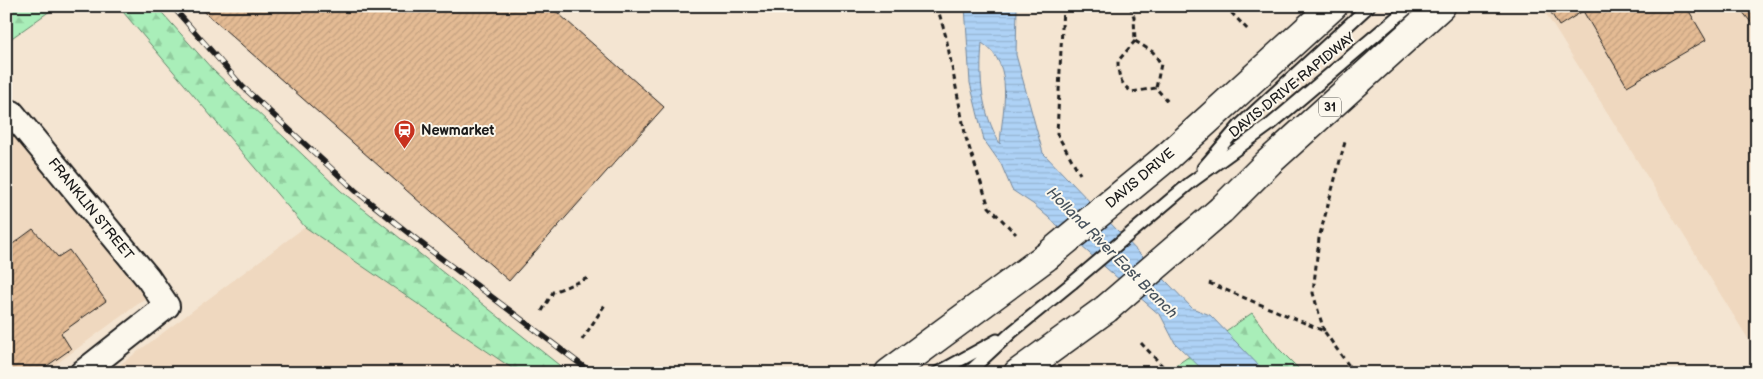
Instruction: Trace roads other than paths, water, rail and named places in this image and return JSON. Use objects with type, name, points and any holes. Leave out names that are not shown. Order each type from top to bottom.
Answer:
[{"type":"main road","name":"DAVIS DRIVE","points":[[889,373],[933,364],[1046,256],[1167,156],[1333,6]]},
{"type":"main road","name":"31","points":[[1018,373],[1106,309],[1221,210],[1269,162],[1441,6]]},
{"type":"street","name":"FRANKLIN STREET","points":[[12,113],[148,278],[167,306],[82,373]]},
{"type":"lane","name":"DAVIS DRIVE RAPIDWAY","points":[[1190,183],[1240,124],[1369,6]]},
{"type":"lane","name":"DAVIS DRIVE RAPIDWAY","points":[[968,373],[1012,332],[1190,183],[1271,124],[1410,6]]},
{"type":"lane","name":"DAVIS DRIVE RAPIDWAY","points":[[933,364],[1012,332]]},
{"type":"water","name":"Holland River East Branch","points":[[965,6],[1017,6],[1016,55],[1043,153],[1192,308],[1210,315],[1266,373],[1206,373],[1175,343],[1161,316],[1033,204],[1012,190],[1001,164],[984,140],[970,83]],"holes":[[[982,43],[993,52],[1003,76],[1004,89],[1000,144],[985,107],[981,83]]]},
{"type":"railway","points":[[172,6],[243,87],[357,192],[592,373]]},
{"type":"place","name":"Newmarket","points":[[405,149]]}]
